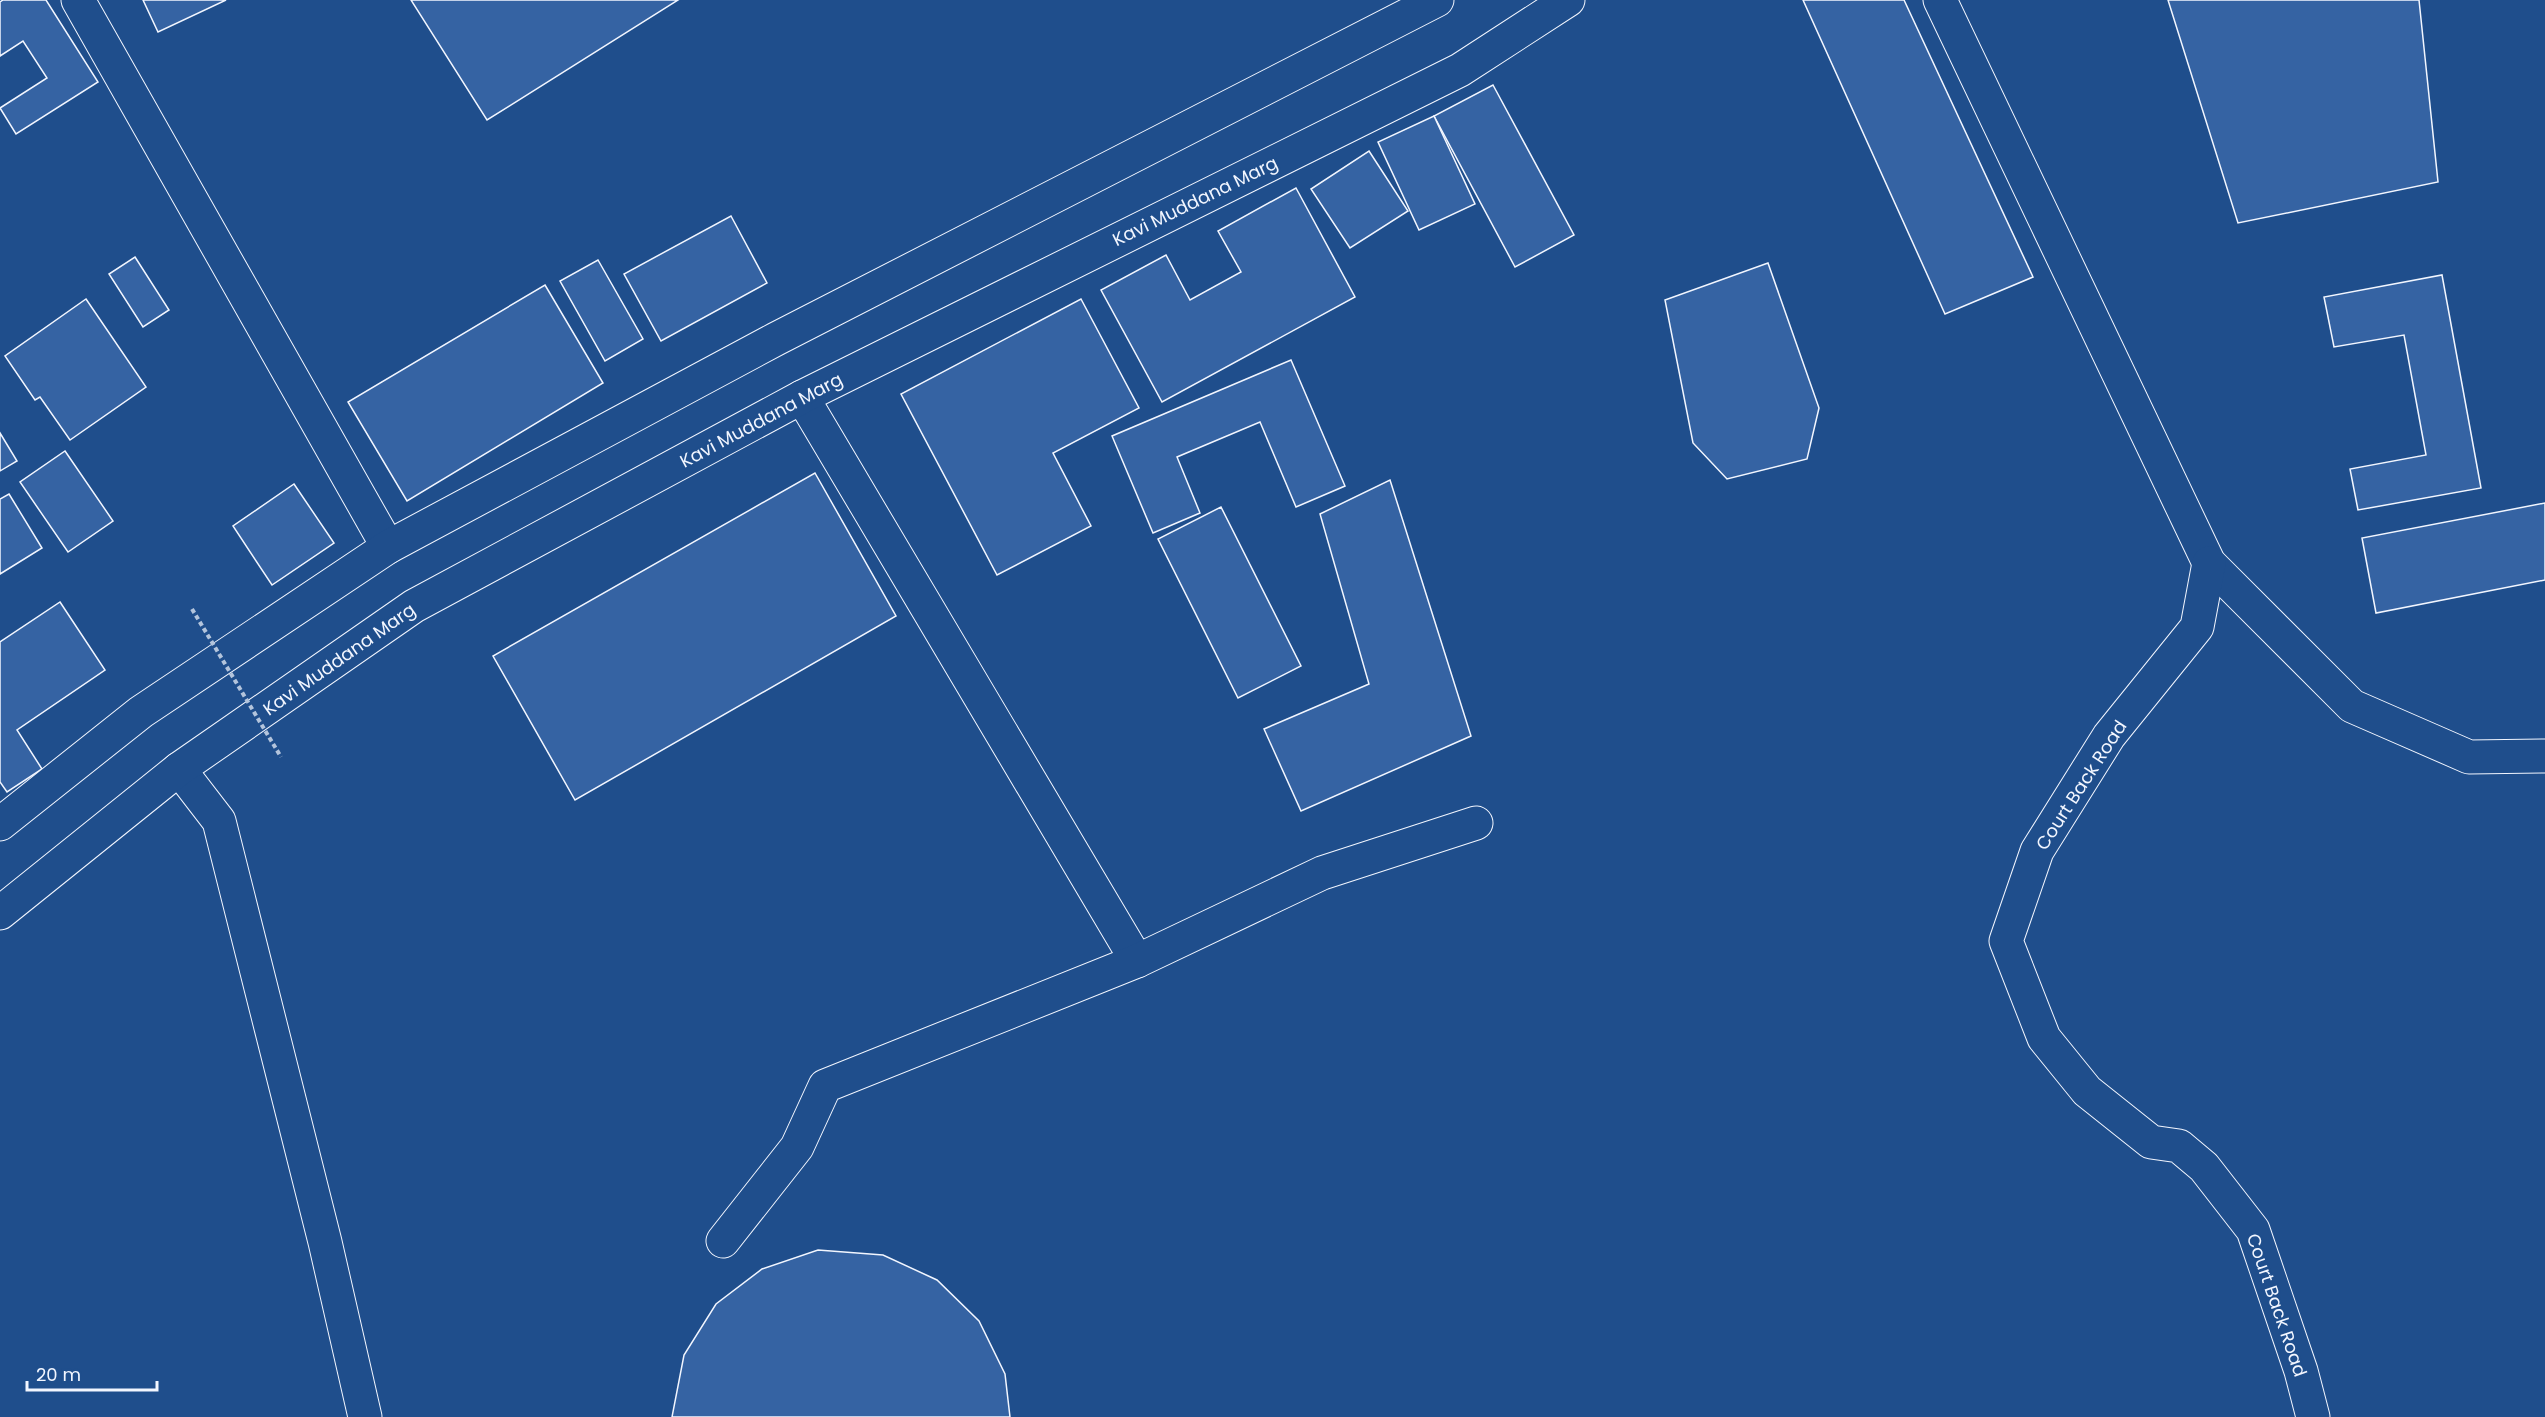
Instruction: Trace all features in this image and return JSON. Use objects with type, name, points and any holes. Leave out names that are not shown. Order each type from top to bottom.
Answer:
[{"type":"street","points":[[78,0],[388,547]]},
{"type":"street","points":[[0,824],[141,712],[388,547],[776,339],[1437,0]]},
{"type":"street","name":"Kavi Muddana Marg","points":[[0,913],[179,769],[414,606],[801,397],[1460,70],[1568,0]]},
{"type":"street","points":[[1940,0],[2209,563],[2352,705],[2469,757],[2545,756]]},
{"type":"street","points":[[801,397],[1137,961]]},
{"type":"street","name":"Court Back Road","points":[[2209,563],[2197,627],[2109,736],[2037,851],[2006,941],[2044,1038],[2087,1091],[2151,1142],[2179,1146],[2204,1167],[2253,1230],[2301,1371],[2313,1417]]},
{"type":"street","points":[[179,769],[219,821],[366,1417]]},
{"type":"street","points":[[723,1241],[797,1147],[825,1086],[1137,961],[1322,873],[1476,823]]},
{"type":"path","points":[[192,609],[281,756]]},
{"type":"building","points":[[3,0],[46,0],[98,82],[16,134],[0,108],[47,78],[23,41],[0,56],[0,2]]},
{"type":"building","points":[[143,0],[226,0],[158,32]]},
{"type":"building","points":[[411,0],[678,0],[487,120]]},
{"type":"building","points":[[1803,0],[1904,0],[2033,277],[1945,314]]},
{"type":"building","points":[[2168,0],[2419,0],[2438,182],[2238,223]]},
{"type":"building","points":[[1493,85],[1574,235],[1515,267],[1434,116]]},
{"type":"building","points":[[1434,116],[1475,204],[1419,230],[1378,142]]},
{"type":"building","points":[[1369,151],[1408,211],[1350,248],[1311,189]]},
{"type":"building","points":[[1296,188],[1355,297],[1162,402],[1101,290],[1166,255],[1190,300],[1241,272],[1218,231]]},
{"type":"building","points":[[731,216],[767,283],[661,341],[624,274]]},
{"type":"building","points":[[135,257],[169,310],[143,327],[109,274]]},
{"type":"building","points":[[598,260],[643,339],[605,361],[560,281]]},
{"type":"building","points":[[1768,263],[1819,408],[1807,459],[1727,479],[1693,443],[1665,300]]},
{"type":"building","points":[[2442,275],[2481,488],[2358,510],[2350,469],[2426,455],[2404,335],[2334,347],[2324,297]]},
{"type":"building","points":[[545,285],[603,383],[407,501],[348,402]]},
{"type":"building","points":[[86,299],[146,387],[70,440],[40,397],[35,400],[5,356]]},
{"type":"building","points":[[1081,299],[1139,408],[1053,453],[1091,526],[997,575],[901,394]]},
{"type":"building","points":[[1291,360],[1345,486],[1296,507],[1260,422],[1177,457],[1200,513],[1153,533],[1112,436]]},
{"type":"building","points":[[0,433],[17,461],[0,471]]},
{"type":"building","points":[[65,451],[113,521],[68,552],[20,482]]},
{"type":"building","points":[[815,473],[896,616],[575,800],[493,656]]},
{"type":"building","points":[[1390,480],[1471,736],[1301,811],[1264,729],[1369,684],[1320,514]]},
{"type":"building","points":[[294,484],[334,543],[272,585],[233,526]]},
{"type":"building","points":[[9,494],[42,548],[0,574],[0,499]]},
{"type":"building","points":[[2545,503],[2545,580],[2376,613],[2362,538]]},
{"type":"building","points":[[1221,507],[1301,666],[1238,698],[1158,539]]},
{"type":"building","points":[[60,602],[105,670],[17,730],[42,769],[7,792],[0,782],[0,642]]},
{"type":"building","points":[[818,1250],[883,1255],[937,1280],[979,1321],[1005,1374],[1010,1417],[672,1417],[684,1355],[716,1304],[762,1269]]}]
